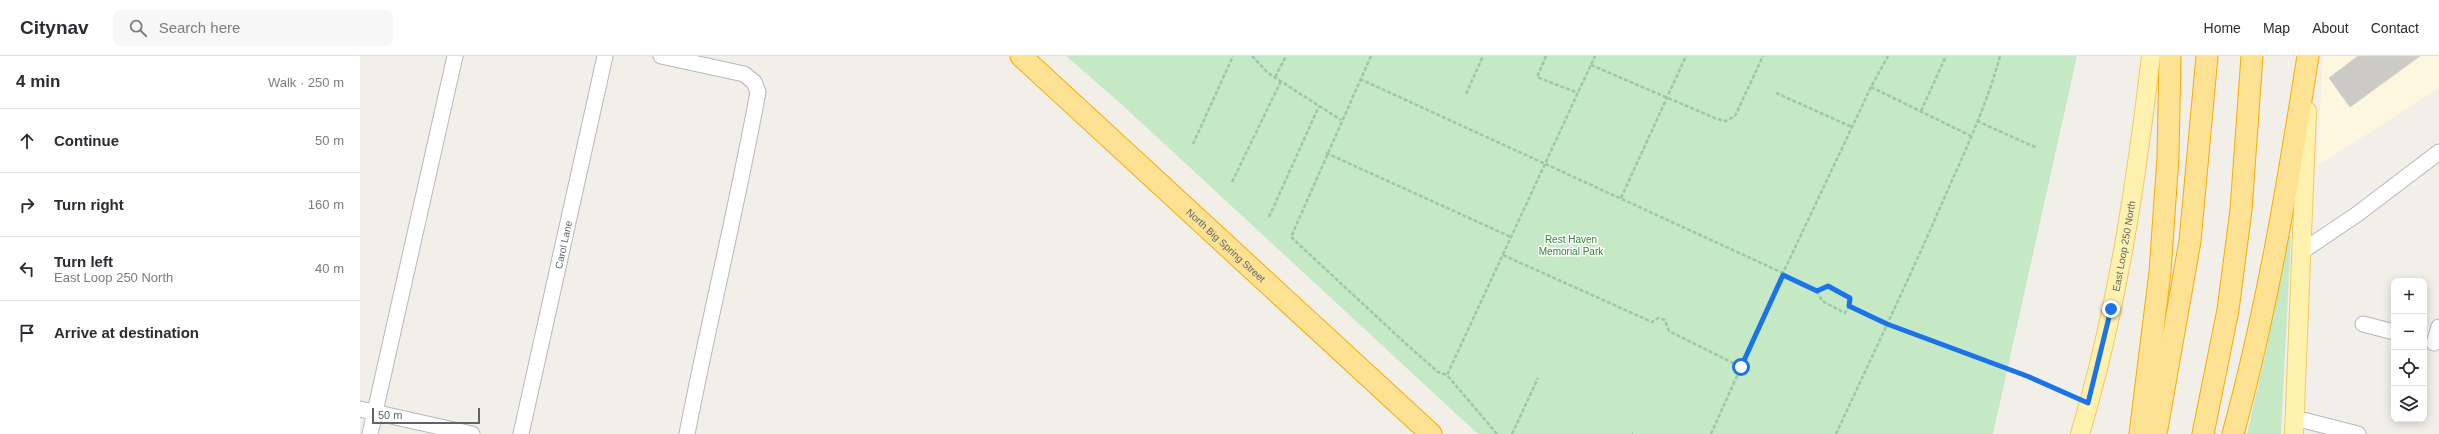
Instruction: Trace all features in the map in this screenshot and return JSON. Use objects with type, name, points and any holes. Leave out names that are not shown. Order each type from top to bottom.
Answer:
[{"type":"highway","name":"North Big Spring Street","points":[[1021,56],[1431,434]]},
{"type":"highway","points":[[2140,434],[2160,272],[2168,157],[2170,56]]},
{"type":"highway","points":[[2156,434],[2190,240],[2207,56]]},
{"type":"highway","points":[[2203,434],[2228,310],[2242,210],[2252,56]]},
{"type":"highway","points":[[2233,434],[2256,346],[2308,56]]},
{"type":"main road","name":"East Loop 250 North","points":[[2080,434],[2125,242],[2146,106],[2151,56]]},
{"type":"main road","points":[[2295,426],[2308,56]]},
{"type":"street","points":[[370,434],[455,56]]},
{"type":"street","name":"Carol Lane","points":[[521,434],[605,56]]},
{"type":"street","points":[[661,56],[744,74],[754,82],[758,92],[740,194],[703,352],[688,434]]},
{"type":"street","points":[[2301,252],[2356,216],[2439,152]]},
{"type":"street","points":[[2363,324],[2391,331]]},
{"type":"street","points":[[2432,343],[2439,327]]},
{"type":"street","points":[[360,409],[472,434]]},
{"type":"street","points":[[2295,426],[2358,434]]},
{"type":"path","points":[[1193,144],[1233,56]]},
{"type":"path","points":[[1252,56],[1275,77],[1341,120]]},
{"type":"path","points":[[1275,77],[1286,56]]},
{"type":"path","points":[[1371,56],[1326,153],[1291,236],[1405,343],[1438,372],[1447,375],[1498,434]]},
{"type":"path","points":[[1466,94],[1483,56]]},
{"type":"path","points":[[1546,56],[1537,76],[1578,93]]},
{"type":"path","points":[[1447,375],[1595,56]]},
{"type":"path","points":[[1621,198],[1686,56]]},
{"type":"path","points":[[1591,65],[1716,119],[1726,121],[1735,116],[1763,56]]},
{"type":"path","points":[[1711,434],[1783,274],[1852,127],[1888,56]]},
{"type":"path","points":[[1921,111],[1946,56]]},
{"type":"path","points":[[1836,434],[1971,136],[2000,56]]},
{"type":"path","points":[[1360,79],[1783,274],[1817,291],[1822,301],[1845,313],[1849,306],[1850,298],[1828,286],[1817,291]]},
{"type":"path","points":[[1232,182],[1281,81]]},
{"type":"path","points":[[1871,88],[1971,136]]},
{"type":"path","points":[[1776,93],[1852,127]]},
{"type":"path","points":[[1269,216],[1319,106]]},
{"type":"path","points":[[1977,121],[2037,148]]},
{"type":"path","points":[[1326,153],[1511,237]]},
{"type":"path","points":[[1503,255],[1652,322],[1658,318],[1666,320],[1669,331],[1741,367]]},
{"type":"path","points":[[1849,306],[1887,324],[2027,376],[2088,403]]},
{"type":"path","points":[[1512,434],[1538,378]]},
{"type":"shaded area","points":[[2323,56],[2439,56],[2439,88],[2317,166]]},
{"type":"green space","name":"Rest Haven Memorial Park","points":[[1066,56],[2077,56],[1993,434],[1478,434],[1119,102]]},
{"type":"green space","points":[[2285,236],[2291,236],[2281,434],[2247,434],[2266,351]]},
{"type":"building","points":[[2358,56],[2420,56],[2350,107],[2329,78]]},
{"type":"route","points":[[1741,367],[1783,275],[1817,291],[1828,286],[1850,298],[1849,306],[1887,324],[2027,376],[2088,403],[2111,309]]}]
